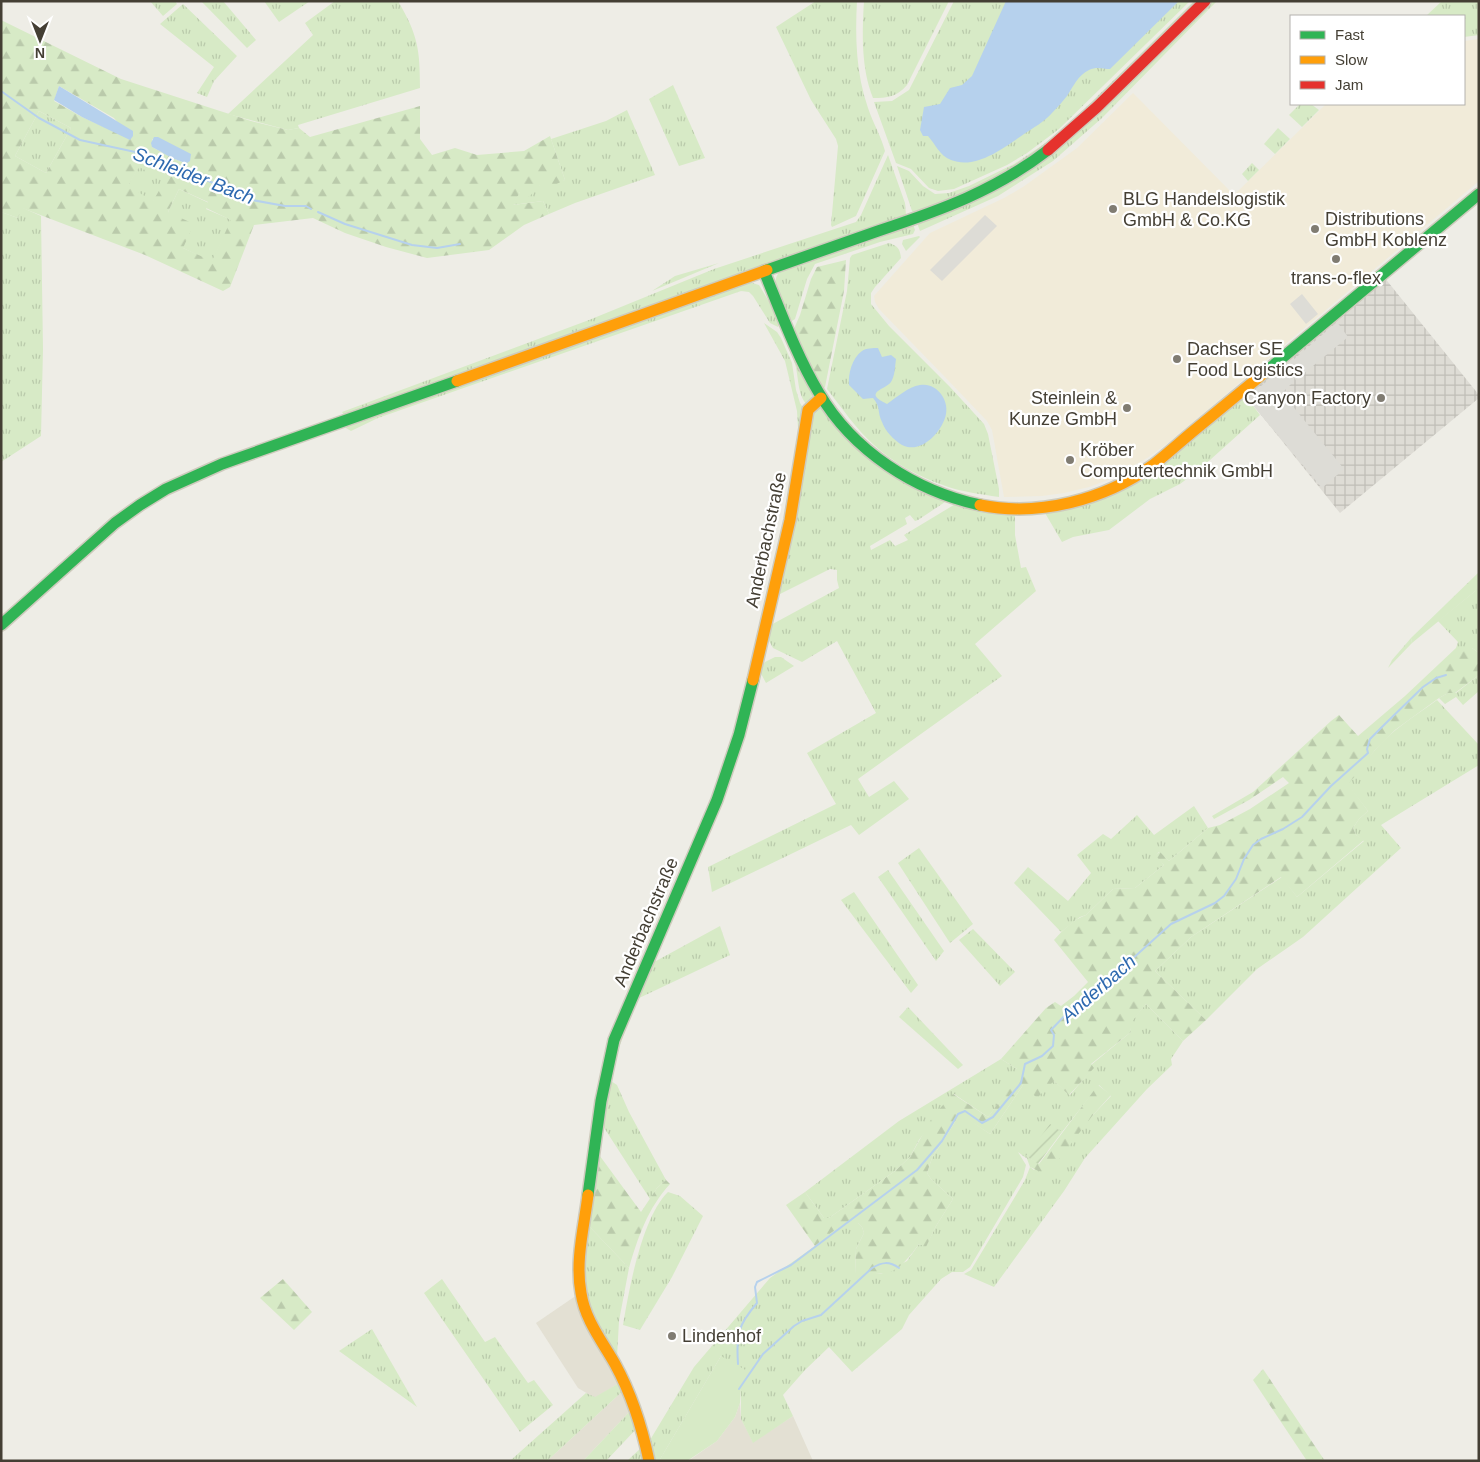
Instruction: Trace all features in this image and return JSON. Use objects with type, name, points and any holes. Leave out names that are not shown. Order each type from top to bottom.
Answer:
[{"type":"main road","points":[[1,625],[134,508],[184,479],[764,270],[949,206],[988,189],[1026,167],[1060,141],[1205,1]]},
{"type":"main road","points":[[764,270],[808,374],[821,398],[850,435],[867,450],[896,472],[934,491],[977,504],[1009,508],[1043,508],[1085,498],[1128,481],[1153,465],[1175,449],[1479,194]]},
{"type":"main road","name":"Anderbachstraße","points":[[649,1461],[643,1428],[636,1408],[588,1317],[579,1286],[583,1240],[602,1098],[608,1061],[614,1040],[717,800],[739,735],[761,649],[790,520],[808,410],[821,398]]},
{"type":"shaded area","points":[[1479,39],[1479,181],[1168,443],[1147,458],[1108,480],[1089,487],[1042,496],[1004,497],[992,430],[987,421],[879,309],[875,302],[874,296],[930,233],[1023,187],[1077,148],[1133,93],[1234,195],[1325,105],[1465,105],[1465,41]]},
{"type":"shaded area","points":[[985,215],[997,226],[942,281],[930,270]]},
{"type":"shaded area","points":[[1384,277],[1479,395],[1479,398],[1340,513],[1245,395]]},
{"type":"shaded area","points":[[1302,294],[1318,314],[1306,324],[1290,304]]},
{"type":"shaded area","points":[[1337,322],[1348,337],[1296,380],[1285,367]]},
{"type":"shaded area","points":[[1283,368],[1294,381],[1282,393],[1344,469],[1322,488],[1251,403],[1254,400],[1250,395]]},
{"type":"shaded area","points":[[577,1295],[621,1382],[595,1398],[578,1388],[536,1323]]},
{"type":"shaded area","points":[[625,1389],[633,1408],[583,1461],[547,1461]]},
{"type":"shaded area","points":[[740,1403],[741,1419],[753,1442],[793,1416],[813,1461],[688,1461],[717,1441],[735,1417]]},
{"type":"green space","points":[[150,1],[175,1],[177,4],[163,16]]},
{"type":"green space","points":[[201,1],[223,1],[256,40],[247,48]]},
{"type":"green space","points":[[264,1],[310,1],[279,22]]},
{"type":"green space","points":[[335,1],[398,1],[414,33],[418,53],[420,88],[298,125],[299,128],[288,130],[228,114],[313,35],[305,23]]},
{"type":"green space","points":[[816,1],[857,1],[856,42],[861,82],[868,108],[885,151],[856,216],[832,227],[838,146],[836,139],[811,100],[776,27]]},
{"type":"green space","points":[[864,1],[949,1],[907,85],[892,96],[873,98],[869,87],[863,50]]},
{"type":"green space","points":[[954,1],[1190,1],[1059,129],[1027,153],[1007,165],[954,189],[938,191],[929,188],[911,169],[896,163],[874,102],[892,101],[909,90]]},
{"type":"green space","points":[[1194,1],[1199,1],[1073,125],[1013,171],[968,194],[915,213],[912,211],[897,166],[909,171],[923,186],[935,194],[949,193],[969,186],[1014,164],[1044,144],[1070,123]]},
{"type":"green space","points":[[1210,1],[1217,1],[1102,118],[1053,161],[998,196],[920,231],[917,223],[1000,187]]},
{"type":"green space","points":[[1442,1],[1479,1],[1479,35],[1465,37],[1465,15],[1427,15]]},
{"type":"green space","points":[[183,4],[237,56],[214,81],[207,97],[197,93],[214,67],[160,24]]},
{"type":"green space","points":[[1,20],[121,79],[251,121],[288,130],[299,128],[310,137],[420,106],[420,139],[432,155],[455,148],[477,155],[524,151],[550,136],[565,180],[546,189],[540,185],[529,197],[520,192],[513,205],[543,201],[549,214],[524,225],[489,250],[427,258],[345,233],[313,218],[254,225],[230,287],[223,291],[145,255],[22,208],[18,218],[1,212]],"holes":[[[59,86],[114,118],[131,139],[82,117],[54,101]],[[39,111],[71,128],[46,173],[15,156]],[[152,139],[186,163],[173,158],[152,147]],[[152,159],[171,170],[153,201],[128,186],[139,167],[145,170]],[[179,189],[208,202],[206,208],[231,220],[212,261],[183,248],[194,224],[168,212]]]},
{"type":"green space","points":[[673,85],[705,158],[679,166],[649,99]]},
{"type":"green space","points":[[1299,105],[1312,105],[1319,110],[1302,127],[1289,115]]},
{"type":"green space","points":[[627,110],[655,175],[549,214],[543,201],[512,205],[520,192],[540,185],[565,180],[551,139],[606,121]]},
{"type":"green space","points":[[39,111],[71,128],[46,173],[15,156]]},
{"type":"green space","points":[[1278,128],[1290,139],[1275,154],[1264,144]]},
{"type":"green space","points":[[888,155],[905,203],[906,215],[780,259],[680,298],[344,415],[342,412],[589,320],[714,269],[856,222]]},
{"type":"green space","points":[[152,159],[172,170],[153,202],[127,187],[139,166]]},
{"type":"green space","points":[[1252,163],[1259,170],[1248,181],[1242,174]]},
{"type":"green space","points":[[179,189],[209,203],[206,209],[232,220],[212,262],[183,248],[168,212]]},
{"type":"green space","points":[[21,207],[41,216],[43,349],[41,436],[1,462],[1,212],[18,218]]},
{"type":"green space","points":[[913,224],[915,230],[913,234],[880,242],[815,264],[807,279],[795,319],[792,321],[781,303],[776,290],[776,277],[780,271]]},
{"type":"green space","points":[[919,236],[906,251],[902,244],[903,240]]},
{"type":"green space","points":[[889,243],[898,248],[901,258],[871,293],[871,304],[889,326],[984,424],[988,434],[999,497],[950,487],[925,478],[897,463],[867,439],[827,389],[847,291],[850,258],[852,255]]},
{"type":"green space","points":[[846,260],[844,291],[825,387],[822,390],[793,331],[817,267]]},
{"type":"green space","points":[[719,263],[652,291],[675,276]]},
{"type":"green space","points":[[749,282],[759,285],[781,322],[778,327],[770,323],[749,292],[741,291],[378,418],[351,431],[346,428],[346,426]]},
{"type":"green space","points":[[764,323],[777,332],[792,363],[796,390],[804,409],[799,446],[797,411],[785,361]]},
{"type":"green space","points":[[784,334],[813,391],[811,400],[807,405],[801,396],[795,364]]},
{"type":"green space","points":[[1245,395],[1260,415],[1200,469],[1180,484],[1150,499],[1109,530],[1073,537],[1062,542],[1045,513],[1068,509],[1110,493]]},
{"type":"green space","points":[[818,406],[821,406],[854,442],[948,500],[918,520],[915,521],[910,515],[905,518],[907,524],[870,546],[871,550],[890,540],[895,546],[908,540],[904,535],[957,503],[1015,514],[1015,535],[1021,568],[1026,567],[1036,591],[975,644],[1002,676],[858,779],[869,797],[894,781],[909,799],[859,835],[851,825],[712,892],[708,867],[836,804],[807,753],[876,713],[837,641],[802,662],[773,648],[767,637],[769,626],[839,588],[837,570],[830,569],[776,596],[810,415]]},
{"type":"green space","points":[[1479,572],[1479,588],[1412,643],[1411,638]]},
{"type":"green space","points":[[1479,588],[1479,653],[1472,648],[1456,648],[1458,642],[1438,621]]},
{"type":"green space","points":[[1411,638],[1412,643],[1388,668],[1392,660]]},
{"type":"green space","points":[[1456,648],[1472,648],[1479,653],[1479,675],[1455,693],[1448,693],[1439,698],[1395,730],[1375,750],[1348,784],[1368,811],[1353,828],[1356,835],[1364,840],[1297,897],[1281,877],[1191,937],[1155,971],[1206,1020],[1183,1041],[1146,1004],[1130,1024],[1131,1032],[1091,1064],[1094,1068],[1069,1095],[1054,1081],[1037,1098],[1023,1085],[990,1134],[958,1113],[955,1122],[932,1158],[927,1173],[953,1199],[936,1226],[926,1247],[919,1244],[898,1268],[886,1273],[855,1274],[856,1249],[864,1233],[858,1223],[840,1227],[815,1246],[786,1205],[805,1192],[824,1218],[829,1218],[895,1171],[910,1157],[933,1116],[953,1094],[988,1117],[1017,1078],[1017,1069],[1001,1059],[1046,1008],[1055,1002],[1061,1006],[1088,982],[1054,940],[1065,929],[1086,915],[1113,889],[1135,888],[1164,865],[1155,855],[1160,852],[1169,861],[1208,828],[1220,825],[1250,809],[1289,783],[1283,777],[1249,800],[1214,819],[1212,816],[1253,792],[1339,715],[1358,736],[1405,696]]},
{"type":"green space","points":[[775,657],[781,657],[794,666],[766,683],[759,670],[765,662]]},
{"type":"green space","points":[[1479,675],[1479,691],[1463,705],[1456,697],[1445,704],[1439,698],[1448,693],[1456,693]]},
{"type":"green space","points":[[1437,700],[1479,745],[1479,765],[1381,825],[1401,848],[1303,937],[1257,969],[1206,1020],[1155,971],[1191,937],[1282,877],[1297,897],[1364,841],[1356,835],[1353,828],[1368,811],[1347,784],[1389,736]]},
{"type":"green space","points":[[1194,806],[1208,828],[1169,861],[1159,852],[1156,855],[1164,865],[1135,888],[1113,889],[1086,915],[1080,917],[1061,932],[1014,883],[1028,867],[1068,901],[1091,873],[1077,855],[1103,834],[1111,839],[1137,815],[1154,835]]},
{"type":"green space","points":[[919,848],[973,924],[950,943],[898,863]]},
{"type":"green space","points":[[888,870],[944,951],[936,961],[878,877]]},
{"type":"green space","points":[[854,892],[918,985],[911,993],[841,900]]},
{"type":"green space","points":[[720,926],[730,955],[637,999],[617,1053],[611,1081],[617,1085],[629,1112],[666,1180],[657,1188],[650,1199],[601,1123],[615,1046],[651,960],[656,961]]},
{"type":"green space","points":[[973,929],[1015,972],[1000,986],[959,940]]},
{"type":"green space","points":[[1146,1004],[1183,1041],[1171,1059],[1172,1065],[1147,1089],[1085,1158],[1064,1191],[994,1287],[964,1274],[971,1270],[1025,1180],[1030,1167],[1034,1170],[1111,1096],[1099,1085],[1062,1132],[1050,1125],[1026,1158],[1018,1152],[1026,1165],[1023,1177],[970,1267],[963,1272],[952,1272],[941,1279],[909,1315],[902,1329],[852,1372],[829,1347],[783,1395],[793,1416],[753,1443],[741,1419],[741,1389],[721,1356],[659,1461],[652,1461],[650,1440],[694,1367],[770,1278],[815,1246],[831,1231],[850,1223],[858,1223],[864,1233],[856,1249],[855,1274],[881,1274],[907,1261],[919,1244],[926,1246],[953,1199],[927,1173],[932,1158],[955,1122],[958,1112],[990,1134],[1023,1085],[1054,1081],[1070,1095],[1093,1068],[1091,1065],[1131,1032],[1129,1024]]},
{"type":"green space","points":[[908,1007],[963,1065],[958,1069],[899,1017]]},
{"type":"green space","points":[[1001,1059],[1017,1069],[1018,1078],[988,1117],[954,1094],[919,1140],[910,1157],[895,1171],[829,1218],[824,1218],[805,1192],[899,1121]]},
{"type":"green space","points":[[1098,1085],[1111,1095],[1093,1115],[1047,1175],[1030,1167],[1026,1156],[1039,1164]]},
{"type":"green space","points":[[1050,1124],[1062,1132],[1038,1164],[1026,1156]]},
{"type":"green space","points":[[597,1152],[641,1212],[657,1188],[666,1180],[670,1184],[662,1193],[645,1223],[629,1268],[587,1224]]},
{"type":"green space","points":[[668,1192],[680,1196],[703,1216],[672,1277],[640,1330],[623,1325],[629,1293],[644,1236],[659,1203]]},
{"type":"green space","points":[[587,1224],[629,1268],[619,1321],[616,1359],[590,1316],[582,1284]]},
{"type":"green space","points":[[283,1279],[312,1312],[294,1330],[260,1298]]},
{"type":"green space","points":[[442,1279],[485,1342],[495,1337],[528,1383],[534,1380],[553,1405],[520,1432],[424,1293]]},
{"type":"green space","points":[[372,1329],[417,1407],[339,1351]]},
{"type":"green space","points":[[721,1356],[749,1372],[741,1389],[740,1403],[735,1417],[717,1441],[687,1461],[659,1461]]},
{"type":"green space","points":[[1263,1369],[1325,1461],[1307,1461],[1253,1380]]},
{"type":"green space","points":[[621,1382],[625,1389],[547,1461],[511,1460],[586,1393],[595,1397]]},
{"type":"green space","points":[[633,1408],[639,1426],[606,1461],[583,1461]]},
{"type":"green space","points":[[643,1446],[646,1461],[627,1461]]},
{"type":"water","points":[[1006,1],[1179,1],[1110,69],[1095,68],[1082,75],[1060,105],[1038,125],[990,156],[970,162],[951,160],[941,153],[928,136],[923,136],[920,130],[924,107],[940,104],[950,88],[962,85],[972,76]]},
{"type":"water","points":[[59,86],[133,131],[133,136],[130,140],[82,117],[54,100]]},
{"type":"water","points":[[154,137],[158,137],[191,154],[190,161],[187,163],[177,160],[152,147],[151,143]]},
{"type":"water","points":[[870,348],[878,348],[882,357],[891,355],[896,359],[891,382],[877,392],[876,397],[887,404],[911,388],[926,385],[936,389],[943,397],[946,414],[941,427],[930,440],[916,447],[902,445],[896,441],[883,425],[877,404],[873,398],[863,399],[849,385],[850,371],[853,362],[859,354]]},
{"type":"waterway","name":"Schleider Bach","points":[[1,91],[39,118],[80,140],[149,155],[252,200],[285,206],[306,206],[311,209]]},
{"type":"waterway","name":"Schleider Bach","points":[[318,212],[345,224],[412,245],[437,248],[460,244]]},
{"type":"waterway","name":"Anderbach","points":[[738,1364],[738,1337],[742,1324],[757,1303],[755,1287],[757,1282],[791,1265],[917,1170],[942,1141],[958,1114],[965,1111],[982,1123],[993,1117],[1021,1083],[1025,1064],[1042,1056],[1053,1046],[1054,1035],[1051,1030],[1073,1007],[1091,996],[1171,924],[1215,903],[1224,896],[1236,879],[1244,859],[1253,845],[1302,817],[1331,786],[1368,753],[1367,749],[1370,739],[1385,724],[1423,687],[1436,678],[1446,675]]},
{"type":"waterway","points":[[739,1389],[763,1354],[794,1326],[802,1321],[821,1315],[872,1268],[889,1263],[899,1268]]},
{"type":"traffic: fast","points":[[767,270],[946,207],[1008,177],[1048,150]]},
{"type":"traffic: fast","points":[[1264,373],[1479,194]]},
{"type":"traffic: fast","points":[[764,271],[803,364],[819,393],[849,433],[888,466],[909,479],[956,499],[980,505]]},
{"type":"traffic: fast","points":[[1,625],[115,523],[166,489],[222,464],[457,381]]},
{"type":"traffic: fast","points":[[588,1195],[601,1101],[614,1040],[717,800],[739,735],[753,680]]},
{"type":"traffic: slow","points":[[457,381],[767,270]]},
{"type":"traffic: slow","points":[[980,505],[1025,509],[1048,507],[1070,503],[1114,488],[1153,465],[1264,373]]},
{"type":"traffic: slow","points":[[753,680],[790,520],[808,410],[821,398]]},
{"type":"traffic: slow","points":[[588,1195],[579,1269],[583,1303],[590,1321],[626,1387],[640,1424],[649,1461]]},
{"type":"traffic: jam","points":[[1048,150],[1097,107],[1205,1]]},
{"type":"place","name":"BLG Handelslogistik GmbH & Co.KG","points":[[1113,209]]},
{"type":"place","name":"Distributions GmbH Koblenz","points":[[1315,229]]},
{"type":"place","name":"trans-o-flex","points":[[1336,259]]},
{"type":"place","name":"Dachser SE Food Logistics","points":[[1177,359]]},
{"type":"place","name":"Canyon Factory","points":[[1381,398]]},
{"type":"place","name":"Steinlein & Kunze GmbH","points":[[1127,408]]},
{"type":"place","name":"Kröber Computertechnik GmbH","points":[[1070,460]]},
{"type":"place","name":"Lindenhof","points":[[672,1336]]}]
